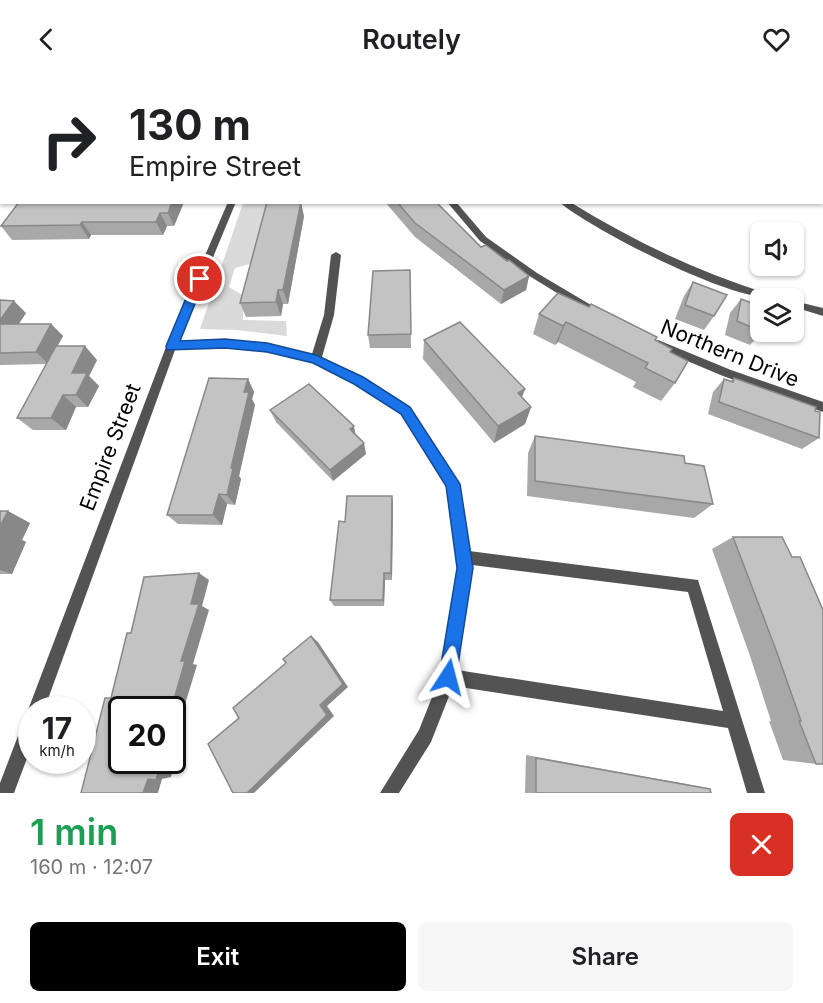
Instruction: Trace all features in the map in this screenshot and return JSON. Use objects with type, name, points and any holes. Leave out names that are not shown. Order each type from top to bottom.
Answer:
[{"type":"street","name":"Empire Street","points":[[41,696],[172,346],[231,204]]},
{"type":"street","points":[[453,204],[483,239],[534,275],[603,316]]},
{"type":"street","points":[[566,204],[626,240],[674,264],[750,290]]},
{"type":"street","points":[[316,359],[329,315],[336,255]]},
{"type":"street","points":[[804,307],[823,312]]},
{"type":"street","name":"Northern Drive","points":[[649,341],[727,374],[823,407]]},
{"type":"street","points":[[172,346],[225,343],[267,348],[316,359],[359,381],[406,411],[453,484],[465,568],[448,677],[425,736],[389,793]]},
{"type":"street","points":[[464,557],[693,585],[756,793]]},
{"type":"street","points":[[448,677],[734,721]]},
{"type":"street","points":[[4,793],[18,757]]},
{"type":"shaded area","points":[[243,204],[282,204],[254,263],[235,268],[229,287],[244,296],[243,320],[286,321],[287,336],[236,330],[200,329]]},
{"type":"building","points":[[18,204],[171,204],[168,213],[160,213],[156,222],[82,222],[80,225],[1,226]]},
{"type":"building","points":[[266,204],[301,204],[283,290],[278,290],[276,302],[240,303]]},
{"type":"building","points":[[399,204],[438,204],[481,247],[486,245],[529,276],[504,290],[415,223]]},
{"type":"building","points":[[410,270],[411,334],[368,335],[373,271]]},
{"type":"building","points":[[693,282],[727,295],[714,316],[685,305]]},
{"type":"building","points":[[558,293],[589,307],[591,304],[657,337],[655,340],[672,349],[670,352],[688,361],[675,383],[645,368],[648,363],[566,322],[563,326],[539,314]]},
{"type":"building","points":[[741,299],[750,302],[750,327],[737,321]]},
{"type":"building","points":[[0,300],[14,301],[0,320]]},
{"type":"building","points":[[460,322],[525,389],[518,393],[531,407],[498,426],[424,340]]},
{"type":"building","points":[[0,324],[51,324],[36,352],[0,353]]},
{"type":"building","points":[[56,346],[85,346],[72,373],[87,373],[76,395],[63,395],[51,418],[17,418]]},
{"type":"building","points":[[209,378],[248,379],[244,392],[249,392],[227,495],[219,494],[213,515],[167,515]]},
{"type":"building","points":[[734,378],[816,407],[815,411],[820,412],[819,438],[719,402],[724,379],[733,382]]},
{"type":"building","points":[[309,384],[354,426],[350,429],[364,443],[330,470],[270,410]]},
{"type":"building","points":[[535,436],[684,456],[685,463],[704,466],[713,504],[535,481]]},
{"type":"building","points":[[347,496],[392,496],[391,573],[384,573],[383,600],[330,600],[339,521],[345,522]]},
{"type":"building","points":[[0,511],[8,511],[0,526]]},
{"type":"building","points":[[733,537],[782,537],[792,557],[800,557],[823,610],[823,764],[816,764]]},
{"type":"building","points":[[199,573],[191,604],[199,604],[181,661],[185,661],[175,696],[111,696],[127,633],[131,633],[144,577]]},
{"type":"building","points":[[311,636],[343,684],[320,705],[327,715],[247,793],[233,793],[208,744],[239,718],[233,708],[286,663],[283,659]]},
{"type":"building","points":[[105,698],[108,698],[108,774],[158,774],[156,780],[148,779],[143,793],[81,793],[86,774],[96,774],[96,734]]},
{"type":"building","points":[[536,758],[710,789],[711,793],[536,793]]},
{"type":"route","points":[[200,279],[172,346],[225,343],[267,348],[316,359],[359,381],[406,411],[453,484],[465,568],[448,677]]}]
